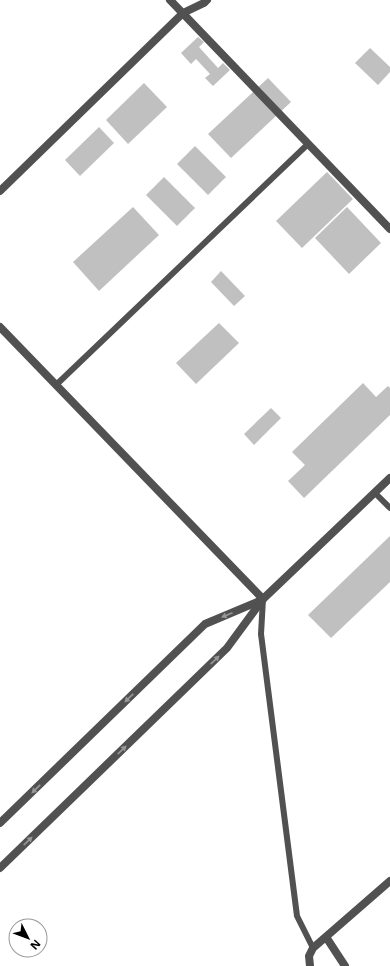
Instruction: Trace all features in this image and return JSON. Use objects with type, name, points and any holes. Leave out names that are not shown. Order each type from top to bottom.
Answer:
[{"type":"street","points":[[170,0],[389,228]]},
{"type":"street","points":[[0,191],[183,13],[204,3],[207,0]]},
{"type":"street","points":[[0,327],[263,599]]},
{"type":"street","points":[[0,868],[228,648],[263,599],[390,478]]},
{"type":"street","points":[[0,823],[205,624],[263,599]]},
{"type":"street","points":[[310,966],[309,956],[313,948],[390,881]]},
{"type":"street","points":[[326,937],[345,966]]},
{"type":"lane","points":[[56,385],[308,144]]},
{"type":"lane","points":[[374,493],[390,508]]},
{"type":"lane","points":[[263,599],[261,634],[297,916],[313,948]]},
{"type":"building","points":[[198,37],[204,42],[199,47],[218,68],[223,63],[230,70],[213,86],[205,78],[210,74],[196,59],[191,64],[181,53]]},
{"type":"building","points":[[370,48],[390,67],[390,72],[378,85],[355,63]]},
{"type":"building","points":[[268,78],[291,102],[231,158],[208,134]]},
{"type":"building","points":[[144,83],[167,107],[128,144],[106,120]]},
{"type":"building","points":[[99,127],[114,143],[80,176],[65,160]]},
{"type":"building","points":[[195,146],[226,177],[208,195],[177,164]]},
{"type":"building","points":[[327,172],[353,199],[302,248],[276,221]]},
{"type":"building","points":[[164,177],[195,208],[177,226],[146,195]]},
{"type":"building","points":[[133,207],[159,235],[99,291],[73,262]]},
{"type":"building","points":[[347,207],[381,243],[349,274],[315,238]]},
{"type":"building","points":[[221,271],[245,296],[234,306],[211,282]]},
{"type":"building","points":[[219,323],[239,343],[196,384],[176,363]]},
{"type":"building","points":[[363,383],[376,397],[388,386],[390,388],[390,415],[304,498],[288,481],[305,465],[292,452]]},
{"type":"building","points":[[271,408],[281,418],[254,445],[244,434]]},
{"type":"building","points":[[390,536],[390,582],[331,638],[308,615]]}]
